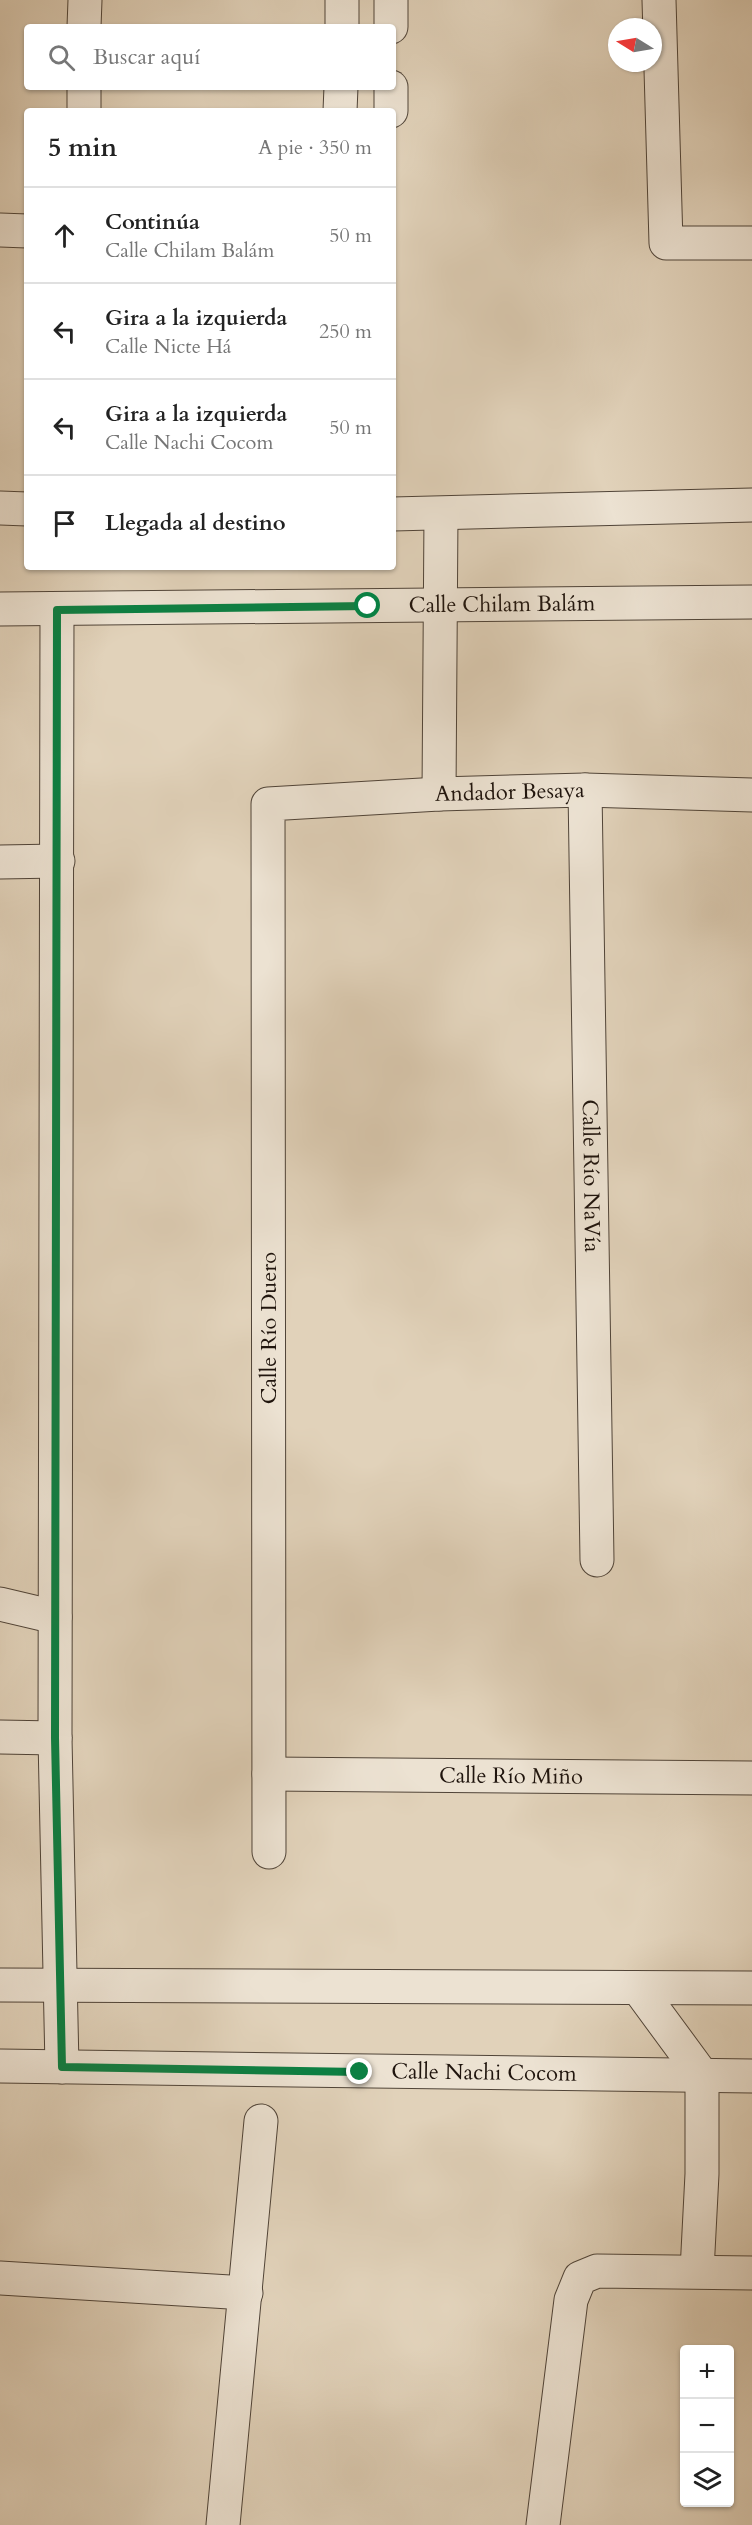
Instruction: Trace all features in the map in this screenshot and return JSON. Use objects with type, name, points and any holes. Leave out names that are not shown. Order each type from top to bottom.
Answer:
[{"type":"street","points":[[84,24],[85,0]]},
{"type":"street","points":[[342,0],[342,24]]},
{"type":"street","points":[[391,0],[391,24]]},
{"type":"street","points":[[659,0],[666,243],[752,243]]},
{"type":"street","points":[[84,90],[84,108]]},
{"type":"street","points":[[340,108],[341,90]]},
{"type":"street","points":[[391,90],[391,108]]},
{"type":"street","points":[[0,230],[24,231]]},
{"type":"street","points":[[396,514],[752,505]]},
{"type":"street","points":[[0,508],[24,509]]},
{"type":"street","points":[[439,794],[441,514]]},
{"type":"street","name":"Calle Chilam Balám","points":[[0,609],[752,602]]},
{"type":"street","points":[[57,610],[55,1738],[62,2067]]},
{"type":"street","name":"Andador Besaya","points":[[268,804],[439,794],[585,790],[752,795]]},
{"type":"street","name":"Calle Río NaVía","points":[[585,790],[597,1560]]},
{"type":"street","name":"Calle Río Duero","points":[[268,804],[269,1852]]},
{"type":"street","points":[[0,862],[58,861]]},
{"type":"street","points":[[0,1604],[55,1617]]},
{"type":"street","points":[[0,1737],[55,1738]]},
{"type":"street","name":"Calle Río Miño","points":[[269,1774],[752,1778]]},
{"type":"street","points":[[0,1985],[752,1988]]},
{"type":"street","points":[[638,1988],[702,2075],[702,2174],[697,2271]]},
{"type":"street","name":"Calle Nachi Cocom","points":[[0,2066],[280,2072],[752,2076]]},
{"type":"street","points":[[223,2525],[261,2121]]},
{"type":"street","points":[[543,2525],[571,2300],[580,2278],[597,2271],[752,2273]]},
{"type":"street","points":[[0,2278],[246,2293]]},
{"type":"route","points":[[360,2072],[62,2067],[55,1738],[57,610],[368,606]]}]
